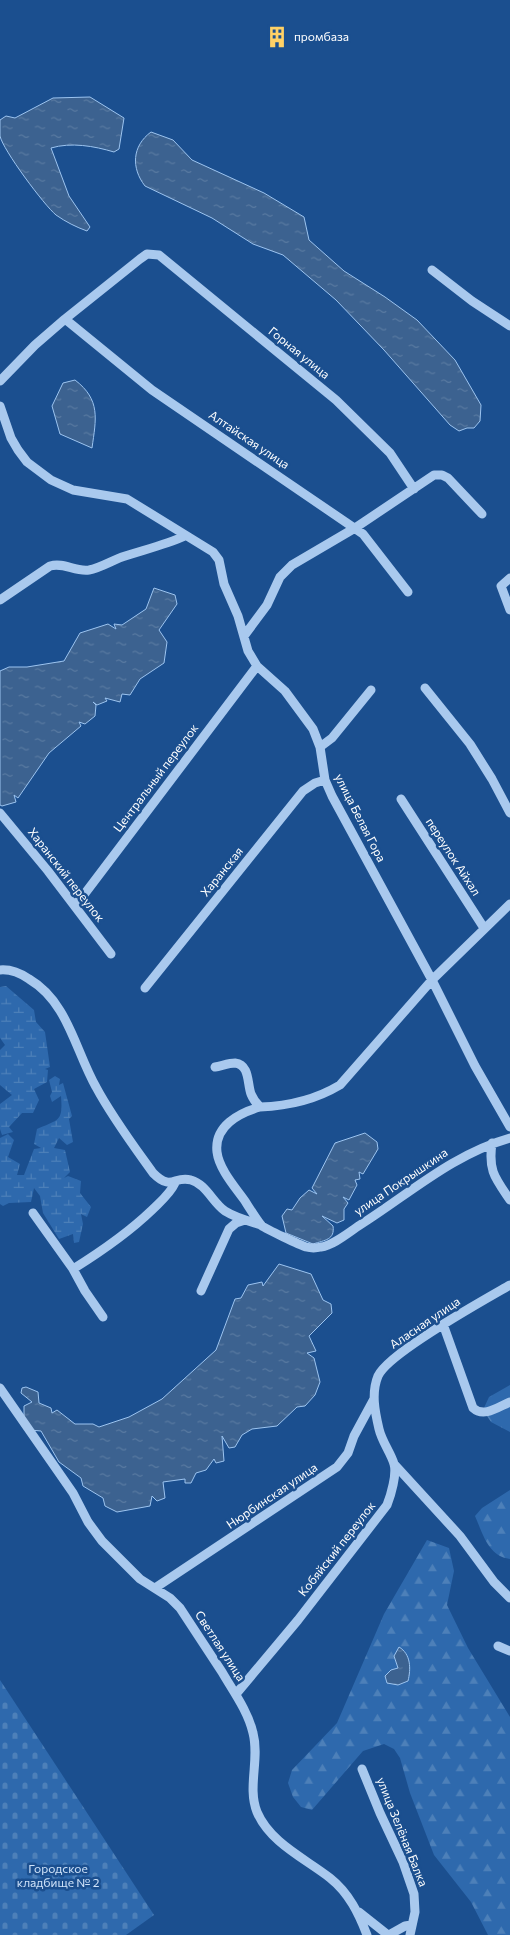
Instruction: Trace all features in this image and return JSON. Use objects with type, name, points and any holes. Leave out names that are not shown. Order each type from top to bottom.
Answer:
[{"type":"street","name":"Горная улица","points":[[65,319],[140,259],[152,253],[159,255],[336,400],[390,453],[414,489]]},
{"type":"street","points":[[432,270],[472,301],[510,326]]},
{"type":"street","points":[[0,381],[35,345],[65,319]]},
{"type":"street","name":"Алтайская улица","points":[[65,319],[152,390],[356,528],[363,534],[408,592]]},
{"type":"street","name":"улица Белая Гора","points":[[0,406],[11,438],[18,450],[27,462],[51,480],[73,490],[127,499],[213,552],[219,560],[224,584],[238,616],[248,651],[257,666],[285,691],[314,729],[320,747],[325,780],[432,980],[475,1066],[510,1127]]},
{"type":"street","points":[[244,636],[267,605],[280,577],[292,565],[356,528],[434,476],[442,475],[448,478],[482,514]]},
{"type":"street","points":[[0,600],[50,566],[58,564],[86,570],[93,569],[185,536]]},
{"type":"street","points":[[510,578],[501,586],[510,610]]},
{"type":"street","name":"Центральный переулок","points":[[74,905],[80,900],[257,666]]},
{"type":"street","points":[[425,688],[470,744],[510,813]]},
{"type":"street","points":[[320,747],[332,738],[371,690]]},
{"type":"street","name":"Харанская","points":[[145,988],[303,792],[315,783],[325,780]]},
{"type":"street","name":"переулок Айхал","points":[[401,799],[484,928]]},
{"type":"street","name":"Харанский переулок","points":[[0,813],[111,954]]},
{"type":"street","points":[[261,1225],[234,1187],[221,1164],[217,1152],[218,1141],[223,1128],[232,1119],[245,1111],[260,1107],[284,1106],[304,1101],[328,1092],[340,1084],[432,980],[510,904]]},
{"type":"street","points":[[0,970],[8,969],[23,975],[38,984],[53,1000],[68,1023],[95,1086],[116,1120],[160,1181],[175,1183],[182,1180],[190,1180],[199,1184],[225,1211],[244,1220],[261,1225]]},
{"type":"street","points":[[214,1068],[234,1063],[242,1066],[247,1072],[250,1091],[260,1107]]},
{"type":"street","name":"улица Покрышкина","points":[[261,1225],[307,1248],[322,1247],[335,1241],[451,1163],[492,1143],[510,1138]]},
{"type":"street","points":[[492,1143],[491,1169],[510,1200]]},
{"type":"street","points":[[73,1269],[132,1229],[166,1197],[175,1183]]},
{"type":"street","points":[[33,1213],[73,1269],[103,1317]]},
{"type":"street","points":[[201,1291],[229,1229],[236,1223],[244,1220]]},
{"type":"street","name":"Аласная улица","points":[[374,1398],[375,1385],[383,1368],[444,1324],[510,1285]]},
{"type":"street","points":[[444,1324],[473,1408],[478,1412],[484,1413],[510,1402]]},
{"type":"street","name":"Светлая улица","points":[[0,1388],[73,1493],[88,1522],[102,1541],[134,1573],[170,1598],[180,1608],[236,1694],[253,1733],[256,1753],[253,1793],[257,1812],[265,1825],[280,1842],[332,1880],[358,1912],[367,1935]]},
{"type":"street","points":[[374,1398],[379,1430],[386,1449],[395,1465],[460,1536],[494,1582],[510,1598]]},
{"type":"street","name":"Нюрбинская улица","points":[[155,1588],[337,1467],[348,1453],[354,1436],[374,1398]]},
{"type":"street","name":"Кобяйский переулок","points":[[236,1694],[298,1620],[357,1542],[378,1519],[387,1505],[392,1492],[395,1465]]},
{"type":"street","points":[[498,1646],[510,1652]]},
{"type":"street","name":"улица Зелёная Балка","points":[[362,1769],[403,1862],[414,1894],[415,1912],[410,1935]]},
{"type":"street","points":[[358,1912],[388,1935],[411,1925]]},
{"type":"green space","points":[[6,986],[34,1010],[36,1022],[45,1032],[50,1067],[45,1069],[48,1070],[47,1082],[34,1089],[39,1100],[33,1113],[22,1113],[9,1127],[13,1132],[2,1135],[0,1129],[0,1104],[12,1095],[0,1085],[0,1050],[5,1045],[0,1038],[0,987]]},
{"type":"green space","points":[[55,1076],[60,1079],[59,1085],[63,1083],[72,1116],[69,1119],[73,1142],[67,1145],[59,1138],[54,1148],[65,1150],[70,1172],[64,1178],[68,1176],[81,1181],[80,1193],[91,1207],[87,1217],[81,1214],[83,1224],[79,1242],[74,1243],[73,1234],[59,1239],[43,1213],[40,1196],[34,1188],[31,1202],[9,1203],[3,1206],[0,1204],[0,1138],[8,1134],[14,1140],[8,1157],[20,1164],[17,1175],[24,1175],[34,1149],[41,1148],[34,1144],[37,1129],[55,1121],[60,1115],[61,1096],[52,1102],[50,1096],[52,1092],[49,1080]]},
{"type":"green space","points":[[510,1385],[510,1432],[491,1422],[483,1410],[489,1397]]},
{"type":"green space","points":[[510,1490],[510,1559],[496,1554],[491,1549],[475,1516],[482,1508]]},
{"type":"green space","points":[[427,1540],[449,1548],[454,1571],[447,1605],[468,1648],[510,1717],[510,1935],[488,1935],[471,1902],[434,1855],[410,1793],[400,1758],[394,1749],[384,1744],[363,1751],[312,1810],[301,1807],[293,1797],[288,1783],[292,1770],[337,1723],[384,1614]]},
{"type":"green space","name":"Городское кладбище № 2","points":[[0,1680],[154,1915],[126,1935],[0,1935]]},
{"type":"water","points":[[90,97],[124,118],[119,149],[114,152],[74,145],[51,148],[69,196],[90,227],[87,231],[56,215],[34,189],[16,165],[3,143],[0,136],[0,120],[6,116],[15,118],[53,98]]},
{"type":"water","points":[[151,132],[173,140],[192,160],[264,193],[304,217],[309,240],[344,271],[417,320],[455,360],[481,405],[480,421],[474,428],[459,431],[450,425],[384,350],[336,300],[283,255],[253,244],[212,218],[145,186],[137,172],[136,158],[140,144]]},
{"type":"water","points":[[75,380],[89,395],[95,411],[92,448],[60,434],[52,406],[63,383]]},
{"type":"water","points":[[154,588],[175,595],[177,604],[159,630],[167,642],[164,663],[140,679],[130,695],[122,694],[120,702],[105,698],[107,701],[97,705],[93,702],[96,705],[95,716],[85,724],[79,722],[81,726],[49,753],[18,798],[14,795],[16,802],[0,805],[0,671],[9,667],[27,667],[64,661],[80,633],[108,624],[116,629],[114,624],[122,625],[146,609]]},
{"type":"water","points":[[365,1133],[377,1142],[378,1149],[363,1174],[359,1172],[360,1179],[355,1180],[357,1185],[349,1200],[343,1197],[348,1203],[344,1209],[344,1220],[337,1223],[322,1216],[333,1226],[331,1237],[313,1244],[286,1233],[282,1216],[287,1209],[292,1210],[300,1198],[309,1190],[317,1194],[312,1188],[335,1143]]},
{"type":"water","points":[[279,1264],[311,1274],[323,1300],[331,1304],[332,1313],[309,1336],[316,1351],[307,1353],[314,1358],[320,1382],[315,1395],[305,1406],[297,1407],[277,1426],[252,1429],[242,1435],[235,1447],[229,1448],[222,1436],[224,1461],[216,1463],[214,1459],[206,1470],[196,1473],[191,1483],[185,1483],[185,1479],[163,1482],[165,1498],[157,1501],[152,1496],[150,1506],[117,1512],[105,1506],[103,1498],[83,1486],[81,1478],[59,1462],[41,1431],[30,1430],[24,1419],[24,1406],[32,1402],[21,1393],[22,1388],[26,1387],[38,1392],[39,1403],[51,1408],[52,1413],[57,1410],[75,1424],[93,1424],[99,1427],[129,1417],[162,1399],[216,1350],[235,1299],[241,1298],[248,1285],[262,1282],[263,1286]]},
{"type":"water","points":[[399,1647],[408,1658],[410,1672],[408,1681],[398,1685],[387,1683],[385,1676],[391,1670],[398,1668],[394,1656]]},
{"type":"place","name":"промбаза","points":[[277,37]]}]
